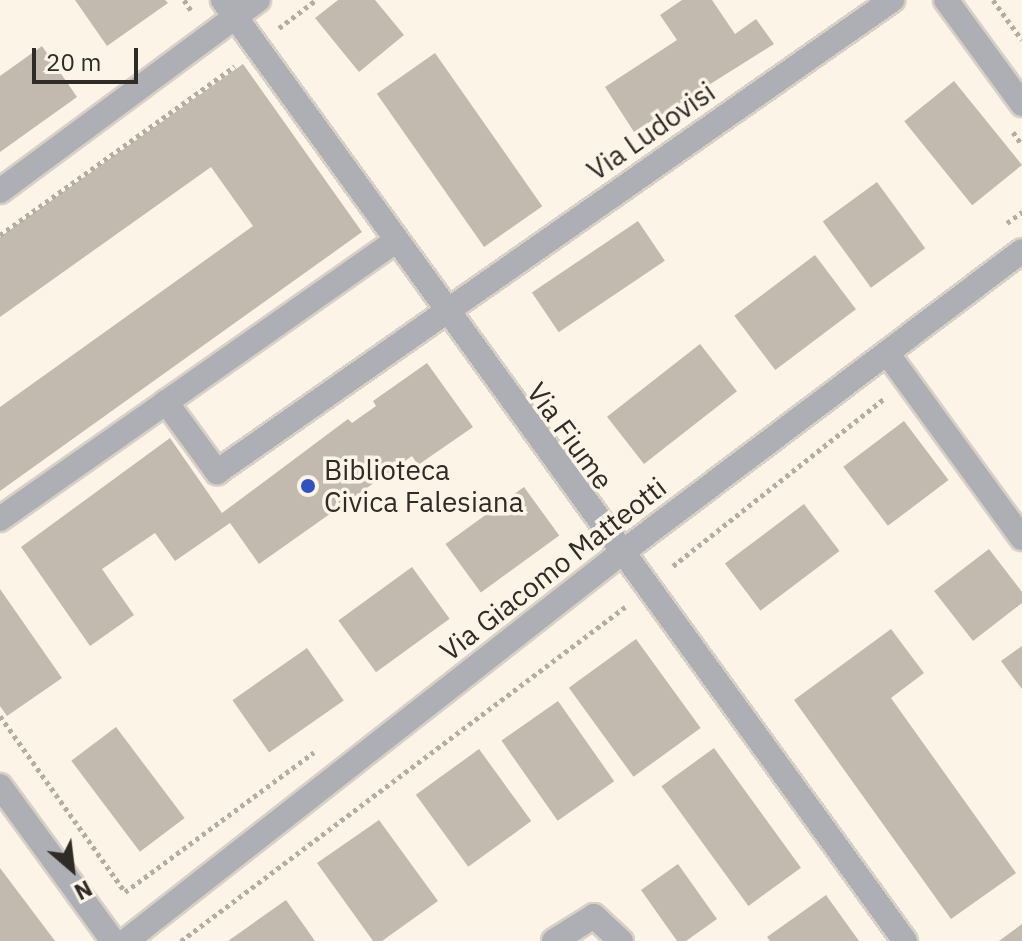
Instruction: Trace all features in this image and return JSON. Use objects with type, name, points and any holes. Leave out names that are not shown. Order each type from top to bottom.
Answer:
[{"type":"street","points":[[0,191],[228,9],[258,0]]},
{"type":"street","name":"Via Ludovisi","points":[[166,402],[217,472],[892,0]]},
{"type":"street","points":[[946,0],[1022,104]]},
{"type":"street","name":"Via Fiume","points":[[228,9],[443,312],[905,941]]},
{"type":"street","points":[[0,519],[394,242]]},
{"type":"street","name":"Via Giacomo Matteotti","points":[[126,941],[620,554],[1022,251]]},
{"type":"street","points":[[887,353],[1022,538]]},
{"type":"street","points":[[0,786],[113,941]]},
{"type":"street","points":[[554,941],[594,916],[621,941]]},
{"type":"path","points":[[184,0],[195,17]]},
{"type":"path","points":[[287,40],[278,27],[316,0]]},
{"type":"path","points":[[993,0],[1022,40]]},
{"type":"path","points":[[0,235],[243,60]]},
{"type":"path","points":[[998,230],[1022,212]]},
{"type":"path","points":[[680,576],[671,563],[844,430],[891,394],[900,407]]},
{"type":"path","points":[[181,941],[623,604],[632,617]]},
{"type":"path","points":[[0,716],[125,892],[320,747]]},
{"type":"building","points":[[75,0],[165,0],[168,3],[107,46]]},
{"type":"building","points":[[338,0],[375,0],[404,35],[359,72],[315,18]]},
{"type":"building","points":[[682,0],[712,0],[735,34],[756,19],[774,44],[634,132],[605,87],[677,40],[660,15]]},
{"type":"building","points":[[42,46],[77,97],[0,152],[0,76]]},
{"type":"building","points":[[435,53],[542,206],[484,247],[377,94]]},
{"type":"building","points":[[243,64],[362,232],[0,491],[0,407],[253,226],[211,167],[0,317],[0,237]]},
{"type":"building","points":[[954,81],[1022,165],[972,205],[904,121]]},
{"type":"building","points":[[877,182],[925,248],[871,288],[823,221]]},
{"type":"building","points":[[638,221],[665,261],[559,332],[532,293]]},
{"type":"building","points":[[815,255],[856,309],[775,370],[734,316]]},
{"type":"building","points":[[700,344],[737,391],[644,464],[607,417]]},
{"type":"building","points":[[427,363],[473,427],[418,465],[412,456],[259,564],[230,523],[175,561],[155,533],[102,569],[134,615],[90,646],[21,547],[170,438],[222,513],[348,419],[352,423],[376,406],[373,401]]},
{"type":"building","points":[[904,421],[949,480],[888,526],[843,467]]},
{"type":"building","points":[[524,487],[559,536],[481,593],[446,544]]},
{"type":"building","points":[[804,504],[840,551],[760,611],[725,564]]},
{"type":"building","points":[[989,549],[1022,592],[1022,603],[973,641],[934,591]]},
{"type":"building","points":[[412,567],[450,619],[376,672],[338,620]]},
{"type":"building","points":[[0,589],[62,678],[7,716],[0,706]]},
{"type":"building","points":[[891,629],[924,673],[891,698],[1016,873],[951,919],[794,700]]},
{"type":"building","points":[[636,639],[701,728],[634,777],[569,688]]},
{"type":"building","points":[[1022,646],[1022,689],[1001,661]]},
{"type":"building","points":[[307,648],[344,700],[269,753],[232,700]]},
{"type":"building","points":[[558,701],[614,781],[558,821],[501,741]]},
{"type":"building","points":[[116,727],[185,818],[140,852],[71,761]]},
{"type":"building","points":[[714,748],[801,868],[748,906],[661,786]]},
{"type":"building","points":[[479,749],[531,821],[468,867],[416,795]]},
{"type":"building","points":[[379,820],[438,901],[382,941],[373,941],[317,863]]},
{"type":"building","points":[[678,864],[717,919],[686,941],[677,941],[641,890]]},
{"type":"building","points":[[0,868],[55,941],[0,941]]},
{"type":"building","points":[[826,895],[859,941],[770,941],[767,937]]},
{"type":"building","points":[[286,900],[315,941],[228,941]]},
{"type":"building","points":[[1022,924],[1022,941],[999,941]]},
{"type":"place","name":"Biblioteca Civica Falesiana","points":[[308,486]]}]
